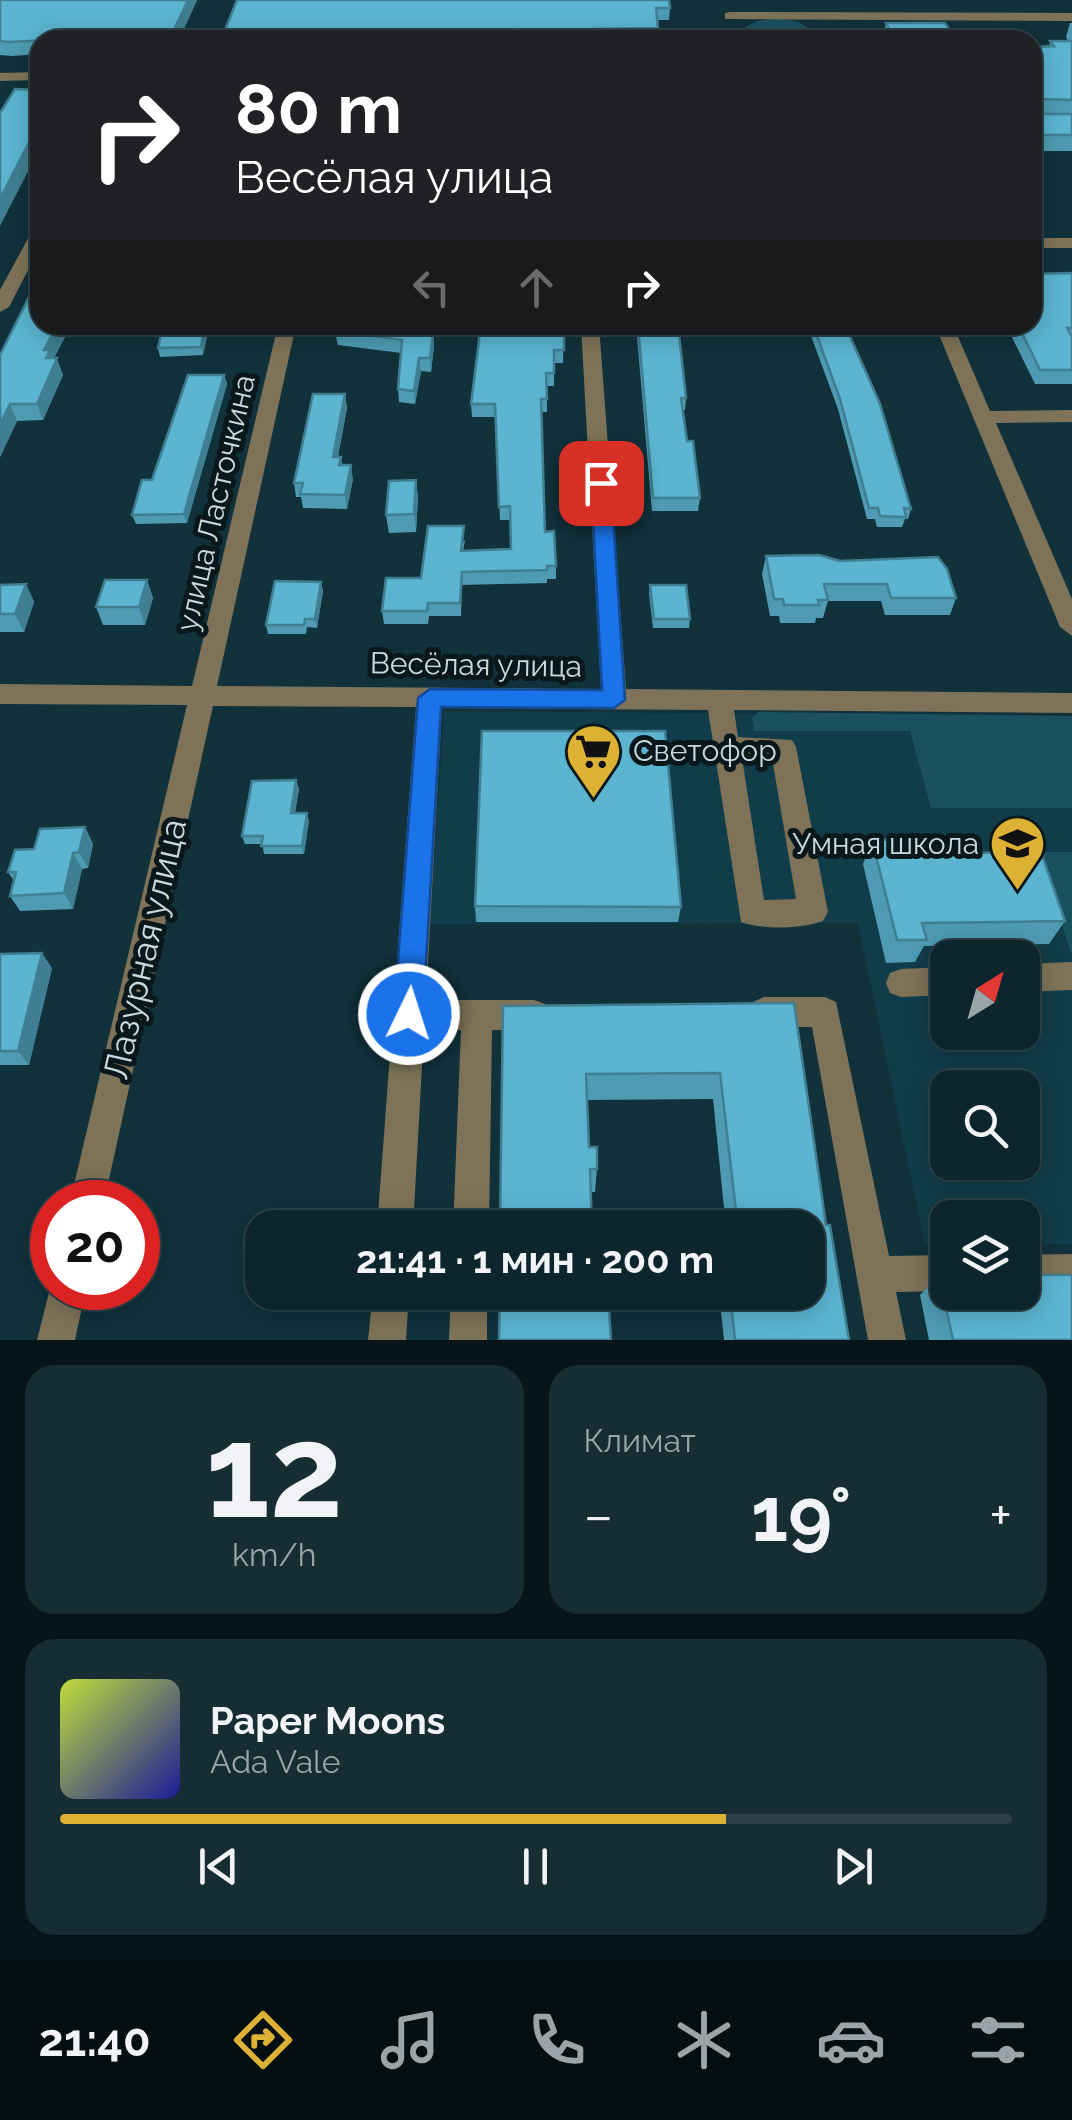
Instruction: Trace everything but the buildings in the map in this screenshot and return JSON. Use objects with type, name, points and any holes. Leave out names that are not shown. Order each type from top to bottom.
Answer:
[{"type":"street","points":[[726,0],[732,22],[1072,17]]},
{"type":"street","points":[[933,0],[951,30]]},
{"type":"street","points":[[0,76],[30,76]]},
{"type":"street","points":[[1042,243],[1072,242]]},
{"type":"street","points":[[0,307],[30,250]]},
{"type":"street","name":"улица Ласточкина","points":[[203,695],[285,335]]},
{"type":"street","points":[[591,335],[614,700]]},
{"type":"street","points":[[948,335],[1072,627]]},
{"type":"street","points":[[983,417],[1072,416]]},
{"type":"street","name":"Весёлая улица","points":[[0,694],[1072,704]]},
{"type":"street","name":"Лазурная улица","points":[[92,1180],[203,695]]},
{"type":"street","points":[[396,1210],[430,698]]},
{"type":"street","points":[[720,702],[751,913],[813,912],[783,747],[727,748]]},
{"type":"street","points":[[1040,977],[1072,976]]},
{"type":"street","points":[[900,983],[930,982]]},
{"type":"street","points":[[728,1012],[826,1012],[886,1340]]},
{"type":"street","points":[[409,1014],[574,1014]]},
{"type":"street","points":[[472,1210],[477,1015]]},
{"type":"street","points":[[1040,1273],[1072,1272]]},
{"type":"street","points":[[874,1274],[930,1274]]},
{"type":"street","points":[[56,1340],[63,1310]]},
{"type":"street","points":[[388,1340],[389,1310]]},
{"type":"street","points":[[468,1340],[469,1310]]},
{"type":"shaded area","points":[[783,19],[810,30],[745,30],[758,21]]},
{"type":"shaded area","points":[[444,711],[1072,716],[1072,852],[1038,853],[1072,956],[1072,1244],[1040,1244],[1040,1200],[930,1200],[930,1245],[925,1245],[858,923],[430,924]]},
{"type":"shaded area","points":[[758,712],[1072,716],[1072,808],[931,808],[910,731],[754,731],[752,719]]},
{"type":"shaded area","points":[[1038,852],[1072,852],[1072,956]]},
{"type":"place","name":"Светофор","points":[[594,800]]},
{"type":"place","name":"Умная школа","points":[[1018,893]]},
{"type":"route","points":[[409,1014],[430,698],[614,700],[601,483]]}]
